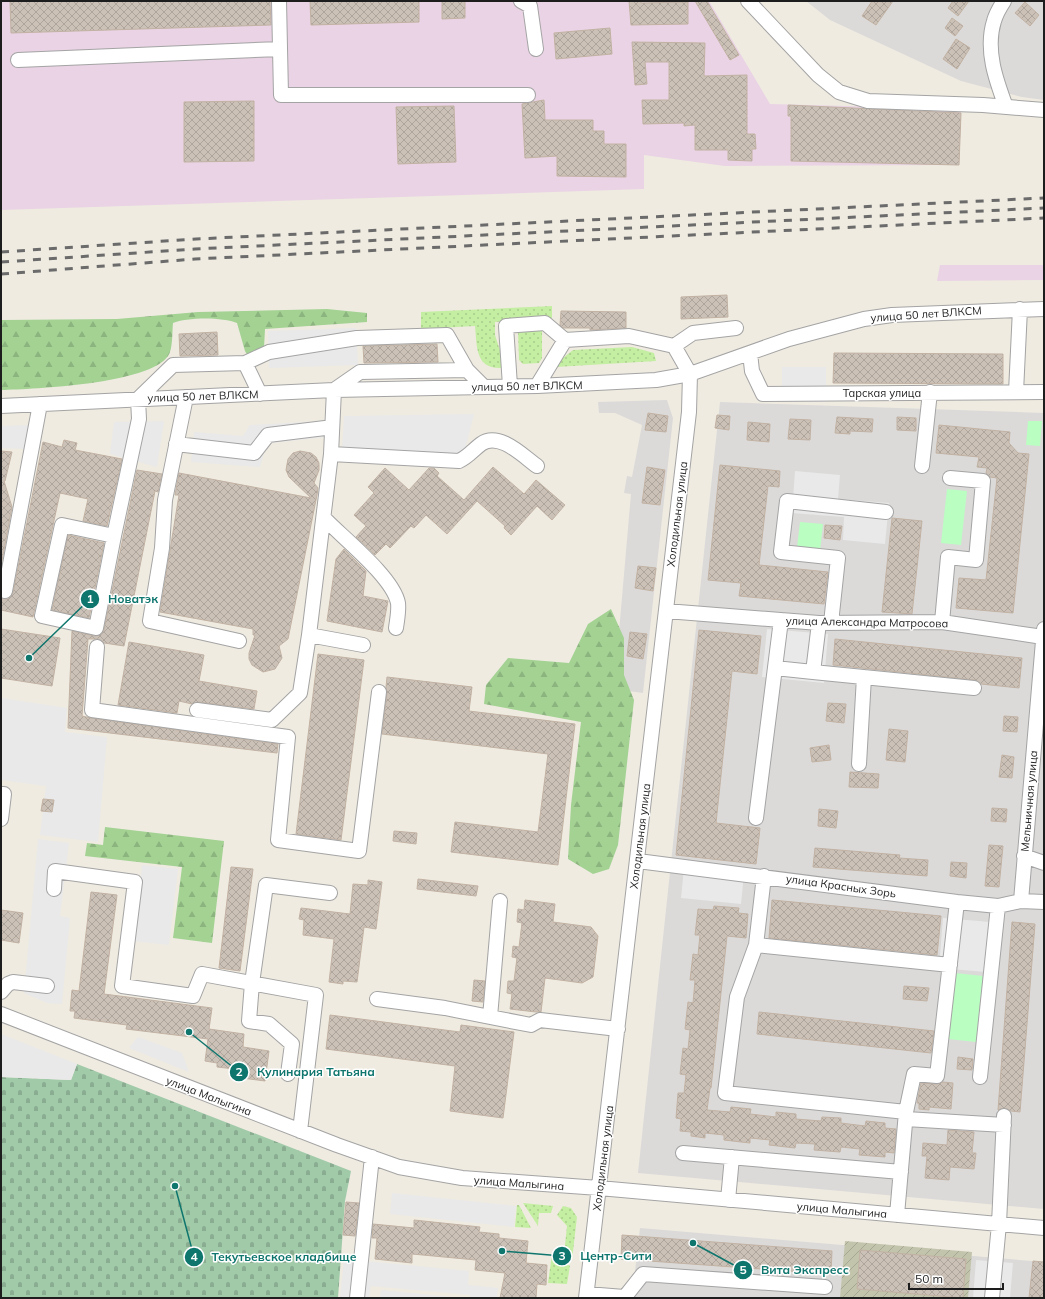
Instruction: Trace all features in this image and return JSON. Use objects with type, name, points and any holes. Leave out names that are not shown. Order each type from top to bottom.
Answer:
[{"type":"street","points":[[279,1],[281,95],[528,95]]},
{"type":"street","points":[[521,1],[530,6],[536,49]]},
{"type":"street","points":[[748,1],[813,70],[839,92],[868,101],[1044,110]]},
{"type":"street","points":[[1004,1],[994,20],[990,38],[996,78],[1006,107]]},
{"type":"street","points":[[18,60],[280,49]]},
{"type":"street","points":[[1016,392],[1020,309]]},
{"type":"street","name":"улица 50 лет ВЛКСМ","points":[[1,406],[334,390],[537,386],[616,383],[662,379],[690,374],[796,337],[864,319],[892,315],[1044,309]]},
{"type":"street","points":[[510,386],[506,326],[545,323],[565,340],[629,336],[674,346],[690,374]]},
{"type":"street","points":[[674,346],[692,333],[736,328]]},
{"type":"street","points":[[114,536],[62,525],[42,616],[96,628],[139,418],[138,399],[173,365],[245,362],[269,352],[357,338],[447,335],[467,370],[484,387]]},
{"type":"street","points":[[537,386],[565,340]]},
{"type":"street","name":"Тарская улица","points":[[750,353],[752,371],[763,394],[1044,392]]},
{"type":"street","points":[[245,362],[260,394]]},
{"type":"street","points":[[197,710],[272,720],[300,693],[324,518],[331,454],[334,390],[360,372],[467,370]]},
{"type":"street","name":"Холодильная улица","points":[[587,1296],[689,412],[690,374]]},
{"type":"street","points":[[922,466],[930,392]]},
{"type":"street","points":[[186,397],[165,500],[162,548],[150,621],[239,641]]},
{"type":"street","points":[[5,591],[40,404]]},
{"type":"street","points":[[176,444],[254,453],[268,435],[325,428]]},
{"type":"street","points":[[331,454],[459,461],[467,458],[483,443],[494,440],[504,443],[537,466]]},
{"type":"street","points":[[942,622],[948,557],[976,560],[983,481],[950,478]]},
{"type":"street","points":[[813,672],[825,623],[838,558],[782,552],[787,501],[886,512]]},
{"type":"street","points":[[324,518],[385,578],[394,590],[398,604],[396,628]]},
{"type":"street","name":"улица Александра Матросова","points":[[666,611],[825,623],[942,622],[1043,633]]},
{"type":"street","points":[[756,818],[781,620]]},
{"type":"street","name":"Мельничная улица","points":[[1021,901],[1043,633]]},
{"type":"street","points":[[309,635],[362,645]]},
{"type":"street","points":[[97,647],[92,710],[288,737],[278,840],[359,851],[379,692]]},
{"type":"street","points":[[775,668],[974,688]]},
{"type":"street","points":[[859,764],[864,677]]},
{"type":"street","points":[[1,794],[4,794],[1,819]]},
{"type":"street","points":[[1024,856],[1044,863]]},
{"type":"street","name":"улица Красных Зорь","points":[[638,861],[957,902],[998,906],[1021,901],[1044,902]]},
{"type":"street","points":[[54,889],[55,871],[135,882],[122,986],[193,996],[202,974],[316,995],[300,1131]]},
{"type":"street","points":[[764,876],[756,945],[737,997],[725,1093],[906,1115],[1004,1121],[999,1224],[992,1298]]},
{"type":"street","points":[[288,1074],[292,1044],[269,1024],[249,1021],[252,983],[266,885],[330,893]]},
{"type":"street","points":[[490,1017],[500,901]]},
{"type":"street","points":[[897,1215],[906,1115],[914,1074],[937,1076],[957,902]]},
{"type":"street","points":[[980,1077],[998,906]]},
{"type":"street","points":[[756,945],[950,965]]},
{"type":"street","points":[[1,992],[8,984],[13,982],[47,986]]},
{"type":"street","points":[[377,999],[445,1008],[531,1025],[540,1020],[618,1028]]},
{"type":"street","name":"улица Малыгина","points":[[1,1014],[300,1131],[399,1167],[462,1178],[599,1188],[1044,1228]]},
{"type":"street","points":[[683,1153],[901,1172]]},
{"type":"street","points":[[357,1298],[372,1157]]},
{"type":"street","points":[[728,1200],[732,1157]]},
{"type":"street","points":[[587,1296],[624,1297],[644,1274],[825,1287]]},
{"type":"shaded area","points":[[1,1],[709,1],[770,104],[961,109],[959,165],[725,166],[644,155],[644,189],[1,210]]},
{"type":"shaded area","points":[[806,1],[1044,1],[1044,100],[1022,97],[961,81],[830,20]]},
{"type":"shaded area","points":[[940,265],[1044,265],[1044,280],[937,281]]},
{"type":"shaded area","points":[[356,328],[358,365],[269,368],[268,331]]},
{"type":"shaded area","points":[[782,367],[826,367],[826,402],[782,402]]},
{"type":"shaded area","points":[[667,400],[673,418],[643,693],[614,689],[631,494],[624,493],[627,476],[632,477],[642,425],[615,413],[599,413],[598,402]]},
{"type":"shaded area","points":[[720,402],[1044,413],[1044,1209],[638,1173]]},
{"type":"shaded area","points":[[474,414],[464,454],[342,451],[344,416]]},
{"type":"shaded area","points":[[164,421],[157,467],[110,454],[114,422]]},
{"type":"shaded area","points":[[326,421],[326,437],[272,443],[265,450],[260,467],[191,462],[194,432],[243,436],[250,425]]},
{"type":"shaded area","points":[[30,425],[26,449],[1,448],[1,426]]},
{"type":"shaded area","points":[[795,471],[840,475],[838,499],[889,503],[885,544],[843,540],[844,517],[792,513]]},
{"type":"shaded area","points":[[767,629],[828,634],[824,683],[762,677]]},
{"type":"shaded area","points":[[1,698],[67,708],[65,732],[107,737],[98,842],[40,835],[46,786],[1,780]]},
{"type":"shaded area","points":[[38,839],[69,843],[60,916],[70,918],[62,1004],[47,1003],[24,993]]},
{"type":"shaded area","points":[[142,865],[178,869],[169,945],[133,941]]},
{"type":"shaded area","points":[[684,868],[744,874],[741,904],[681,898]]},
{"type":"shaded area","points":[[943,918],[1002,923],[998,973],[939,968]]},
{"type":"shaded area","points":[[1,1034],[77,1064],[71,1080],[1,1077]]},
{"type":"shaded area","points":[[138,1037],[182,1053],[189,1072],[129,1048]]},
{"type":"shaded area","points":[[392,1193],[516,1206],[514,1227],[390,1214]]},
{"type":"shaded area","points":[[640,1228],[1044,1262],[1044,1298],[632,1298]]},
{"type":"shaded area","points":[[845,1241],[972,1252],[968,1298],[840,1298]]},
{"type":"shaded area","points":[[344,1259],[469,1271],[468,1285],[498,1288],[497,1298],[470,1298],[470,1295],[371,1286],[369,1298],[340,1298]]},
{"type":"shaded area","points":[[976,1260],[1013,1263],[1010,1298],[973,1298]]},
{"type":"shaded area","points":[[381,1290],[462,1298],[380,1298]]},
{"type":"green space","points":[[552,306],[552,318],[495,322],[495,335],[504,363],[501,368],[486,365],[482,360],[477,348],[475,326],[421,329],[421,312]]},
{"type":"green space","points":[[327,309],[367,313],[367,322],[265,329],[264,348],[249,358],[245,351],[237,323],[214,319],[179,321],[173,323],[172,345],[168,356],[157,365],[139,373],[116,379],[90,383],[1,390],[1,320],[117,319],[198,312]]},
{"type":"green space","points":[[518,330],[542,330],[542,358],[539,363],[523,364],[519,360]]},
{"type":"green space","points":[[632,347],[654,353],[656,361],[556,367],[558,362],[573,350]]},
{"type":"green space","points":[[1028,421],[1042,421],[1040,446],[1026,445]]},
{"type":"green space","points":[[947,489],[967,491],[961,545],[941,543]]},
{"type":"green space","points":[[800,522],[823,524],[820,551],[797,548]]},
{"type":"green space","points":[[611,609],[624,638],[624,675],[634,700],[618,845],[609,869],[593,874],[568,859],[571,805],[581,722],[484,704],[486,685],[508,658],[569,663],[588,624]]},
{"type":"green space","points":[[105,827],[224,841],[212,943],[173,938],[182,867],[85,856],[87,843],[103,845]]},
{"type":"green space","points":[[955,973],[983,976],[976,1042],[948,1039]]},
{"type":"green space","points":[[77,1064],[351,1171],[345,1201],[338,1298],[1,1298],[1,1077],[71,1080]]},
{"type":"green space","points":[[523,1203],[553,1206],[551,1213],[539,1213],[538,1226]]},
{"type":"green space","points":[[517,1205],[519,1205],[531,1228],[515,1227]]},
{"type":"green space","points":[[563,1206],[571,1208],[577,1217],[572,1260],[564,1255],[567,1226],[557,1215]]},
{"type":"green space","points":[[552,1254],[570,1266],[567,1284],[548,1283]]},
{"type":"building","points":[[10,1],[270,1],[271,25],[11,33]]},
{"type":"building","points":[[310,1],[419,1],[419,22],[311,25]]},
{"type":"building","points":[[442,1],[465,1],[465,18],[442,19]]},
{"type":"building","points":[[629,1],[641,1],[641,3],[688,2],[688,24],[631,25]]},
{"type":"building","points":[[695,1],[707,1],[739,55],[730,60]]},
{"type":"building","points":[[872,1],[893,1],[876,25],[862,16]]},
{"type":"building","points":[[953,1],[969,1],[958,16],[948,8]]},
{"type":"building","points":[[1025,2],[1039,15],[1030,26],[1015,13]]},
{"type":"building","points":[[952,18],[963,26],[955,36],[945,28]]},
{"type":"building","points":[[610,28],[612,54],[556,59],[554,33]]},
{"type":"building","points":[[956,39],[970,48],[957,69],[943,59]]},
{"type":"building","points":[[632,42],[705,43],[704,76],[747,75],[747,134],[755,134],[756,149],[752,149],[752,161],[728,160],[728,150],[695,150],[695,125],[684,126],[684,123],[643,124],[642,100],[669,100],[669,62],[645,62],[647,84],[635,85]]},
{"type":"building","points":[[544,100],[545,120],[593,120],[593,131],[604,131],[604,144],[626,144],[626,177],[557,176],[557,156],[525,158],[522,104]]},
{"type":"building","points":[[254,101],[254,161],[184,162],[184,102]]},
{"type":"building","points":[[788,105],[961,113],[959,165],[791,161],[791,116],[788,116]]},
{"type":"building","points":[[454,106],[456,162],[398,164],[396,107]]},
{"type":"building","points":[[727,295],[728,317],[681,319],[681,297]]},
{"type":"building","points":[[561,311],[626,312],[626,328],[590,330],[590,328],[563,328],[560,325]]},
{"type":"building","points":[[217,332],[218,355],[180,356],[179,334]]},
{"type":"building","points":[[437,344],[438,362],[364,363],[363,346]]},
{"type":"building","points":[[834,353],[1003,354],[1003,384],[833,383]]},
{"type":"building","points":[[648,413],[668,416],[666,432],[645,430]]},
{"type":"building","points":[[717,415],[730,416],[729,430],[715,428]]},
{"type":"building","points":[[837,417],[873,419],[872,432],[850,431],[850,434],[835,433]]},
{"type":"building","points":[[897,417],[916,418],[916,431],[897,430]]},
{"type":"building","points":[[790,419],[811,420],[810,440],[788,439]]},
{"type":"building","points":[[748,422],[770,424],[769,442],[747,440]]},
{"type":"building","points":[[939,425],[1010,432],[1009,443],[1018,453],[1029,454],[1013,613],[956,608],[959,578],[986,580],[997,478],[990,477],[986,473],[987,468],[977,467],[979,457],[936,453]]},
{"type":"building","points":[[64,440],[77,443],[75,450],[122,459],[107,526],[83,521],[88,499],[60,493],[33,617],[1,610],[1,598],[8,599],[13,593],[43,442],[62,447]]},
{"type":"building","points":[[1,451],[12,452],[4,481],[12,507],[1,566]]},
{"type":"building","points":[[300,451],[311,453],[316,457],[319,463],[319,470],[314,483],[318,488],[317,495],[288,639],[279,646],[282,658],[275,669],[263,672],[252,665],[249,659],[249,653],[255,635],[253,635],[253,629],[160,612],[179,495],[175,495],[179,473],[311,498],[289,477],[286,470],[288,459],[293,453]]},
{"type":"building","points":[[720,465],[780,471],[779,487],[768,486],[759,565],[828,572],[824,604],[739,596],[741,583],[708,580]]},
{"type":"building","points":[[493,467],[524,494],[536,480],[565,505],[552,520],[537,506],[511,535],[504,528],[505,526],[477,501],[447,534],[426,515],[414,528],[411,526],[390,548],[386,544],[375,555],[356,537],[366,526],[354,515],[374,493],[368,487],[385,468],[409,490],[429,468],[434,468],[439,473],[437,476],[464,500]]},
{"type":"building","points":[[647,467],[665,470],[660,505],[642,503]]},
{"type":"building","points":[[137,470],[162,474],[158,492],[155,491],[124,646],[104,643],[98,639],[88,639],[82,716],[278,744],[277,753],[68,728],[72,631],[95,636],[102,634],[104,630]]},
{"type":"building","points":[[892,518],[922,521],[912,614],[882,612]]},
{"type":"building","points":[[825,525],[842,526],[840,540],[824,538]]},
{"type":"building","points":[[68,535],[104,543],[89,618],[52,610]]},
{"type":"building","points":[[344,549],[366,571],[363,596],[388,601],[382,632],[327,621],[336,559]]},
{"type":"building","points":[[638,566],[656,568],[653,591],[635,588]]},
{"type":"building","points":[[1,629],[60,638],[52,686],[1,678]]},
{"type":"building","points":[[699,630],[761,636],[757,674],[732,671],[716,823],[760,828],[756,864],[676,855]]},
{"type":"building","points":[[630,632],[647,634],[643,659],[627,656]]},
{"type":"building","points":[[835,639],[1022,658],[1019,688],[981,684],[975,680],[833,665]]},
{"type":"building","points":[[129,642],[204,655],[199,681],[257,691],[254,709],[198,702],[192,704],[179,701],[177,713],[118,705]]},
{"type":"building","points":[[318,654],[364,660],[341,840],[296,834]]},
{"type":"building","points":[[387,677],[472,687],[469,711],[575,724],[558,865],[451,852],[455,822],[538,832],[548,754],[382,734],[387,693]]},
{"type":"building","points":[[828,703],[846,704],[844,723],[826,721]]},
{"type":"building","points":[[1004,716],[1018,717],[1017,732],[1003,731]]},
{"type":"building","points":[[889,729],[908,731],[905,762],[886,760]]},
{"type":"building","points":[[829,745],[831,760],[812,762],[810,748]]},
{"type":"building","points":[[1002,755],[1014,757],[1012,778],[999,777]]},
{"type":"building","points":[[850,772],[879,774],[878,788],[849,787]]},
{"type":"building","points":[[43,799],[54,800],[52,812],[41,811]]},
{"type":"building","points":[[992,808],[1007,809],[1006,822],[991,821]]},
{"type":"building","points":[[819,809],[838,811],[836,828],[818,826]]},
{"type":"building","points":[[394,831],[417,833],[416,844],[393,841]]},
{"type":"building","points":[[989,845],[1003,846],[999,887],[985,886]]},
{"type":"building","points":[[815,848],[900,855],[899,858],[928,860],[927,876],[813,867]]},
{"type":"building","points":[[951,862],[967,863],[966,878],[950,876]]},
{"type":"building","points":[[231,867],[253,869],[240,971],[219,968]]},
{"type":"building","points":[[418,879],[478,886],[476,896],[417,889]]},
{"type":"building","points":[[368,880],[382,882],[376,929],[364,927],[357,982],[343,981],[343,984],[329,982],[334,939],[303,935],[304,920],[299,919],[301,908],[350,914],[353,884],[368,885]]},
{"type":"building","points":[[91,892],[117,895],[104,994],[212,1008],[209,1029],[244,1034],[243,1047],[269,1051],[265,1081],[234,1077],[235,1069],[217,1067],[217,1063],[205,1061],[208,1039],[126,1029],[127,1025],[74,1018],[75,1011],[70,1011],[72,990],[79,991]]},
{"type":"building","points":[[525,900],[555,904],[553,922],[591,927],[598,936],[593,977],[582,983],[545,978],[541,1012],[510,1009],[512,994],[507,993],[508,981],[514,981],[517,958],[512,957],[513,946],[519,947],[522,923],[517,922],[518,909],[524,910]]},
{"type":"building","points":[[772,900],[941,916],[937,955],[769,938]]},
{"type":"building","points":[[714,906],[739,908],[738,913],[748,914],[746,938],[727,936],[711,1088],[707,1110],[730,1112],[731,1107],[751,1109],[750,1114],[776,1117],[776,1112],[796,1114],[796,1119],[821,1121],[822,1117],[841,1118],[841,1123],[865,1126],[866,1121],[885,1123],[885,1128],[896,1129],[894,1153],[885,1152],[885,1157],[859,1155],[860,1149],[841,1147],[840,1152],[814,1150],[815,1144],[796,1143],[795,1148],[769,1145],[770,1140],[750,1138],[750,1143],[724,1140],[724,1135],[705,1133],[705,1138],[691,1136],[691,1132],[680,1131],[681,1119],[676,1118],[678,1093],[684,1093],[686,1075],[680,1074],[683,1048],[688,1049],[690,1030],[685,1029],[688,1002],[693,1003],[695,980],[690,980],[693,954],[698,955],[700,935],[695,935],[698,909],[713,910]]},
{"type":"building","points":[[1,910],[23,913],[19,943],[1,940]]},
{"type":"building","points":[[1012,922],[1035,924],[1020,1112],[1011,1111],[1005,1108],[998,1110]]},
{"type":"building","points":[[474,980],[485,981],[483,1002],[472,1001]]},
{"type":"building","points":[[904,986],[929,988],[927,1001],[903,999]]},
{"type":"building","points":[[759,1012],[934,1031],[931,1053],[757,1034]]},
{"type":"building","points":[[330,1015],[460,1032],[461,1025],[514,1032],[503,1118],[450,1111],[455,1066],[326,1049]]},
{"type":"building","points":[[958,1057],[973,1059],[972,1070],[957,1069]]},
{"type":"building","points":[[943,1082],[953,1083],[951,1109],[929,1107],[929,1110],[919,1109],[919,1103],[917,1103],[921,1083],[937,1084]]},
{"type":"building","points":[[948,1130],[974,1132],[972,1153],[976,1153],[974,1169],[950,1167],[949,1180],[925,1178],[927,1156],[922,1156],[923,1143],[947,1145]]},
{"type":"building","points":[[346,1202],[359,1203],[355,1236],[343,1235]]},
{"type":"building","points":[[414,1220],[480,1227],[479,1232],[499,1234],[499,1238],[528,1241],[526,1263],[547,1265],[546,1285],[537,1284],[536,1298],[500,1298],[505,1273],[475,1270],[476,1260],[412,1254],[412,1263],[375,1259],[377,1238],[372,1238],[373,1224],[414,1228]]},
{"type":"building","points":[[622,1235],[832,1251],[831,1274],[621,1259]]},
{"type":"building","points":[[860,1250],[966,1259],[963,1298],[857,1289]]},
{"type":"building","points":[[1033,1261],[1044,1262],[1044,1298],[1029,1298]]},
{"type":"railway","points":[[1,252],[196,239],[1044,198]]},
{"type":"railway","points":[[1,262],[195,249],[1044,208]]},
{"type":"railway","points":[[1,274],[195,259],[1044,218]]},
{"type":"place","name":"Новатэк","points":[[29,658]]},
{"type":"place","name":"Кулинария Татьяна","points":[[189,1032]]},
{"type":"place","name":"Текутьевское кладбище","points":[[175,1186]]},
{"type":"place","name":"Вита Экспресс","points":[[693,1243]]},
{"type":"place","name":"Центр-Сити","points":[[502,1251]]}]
